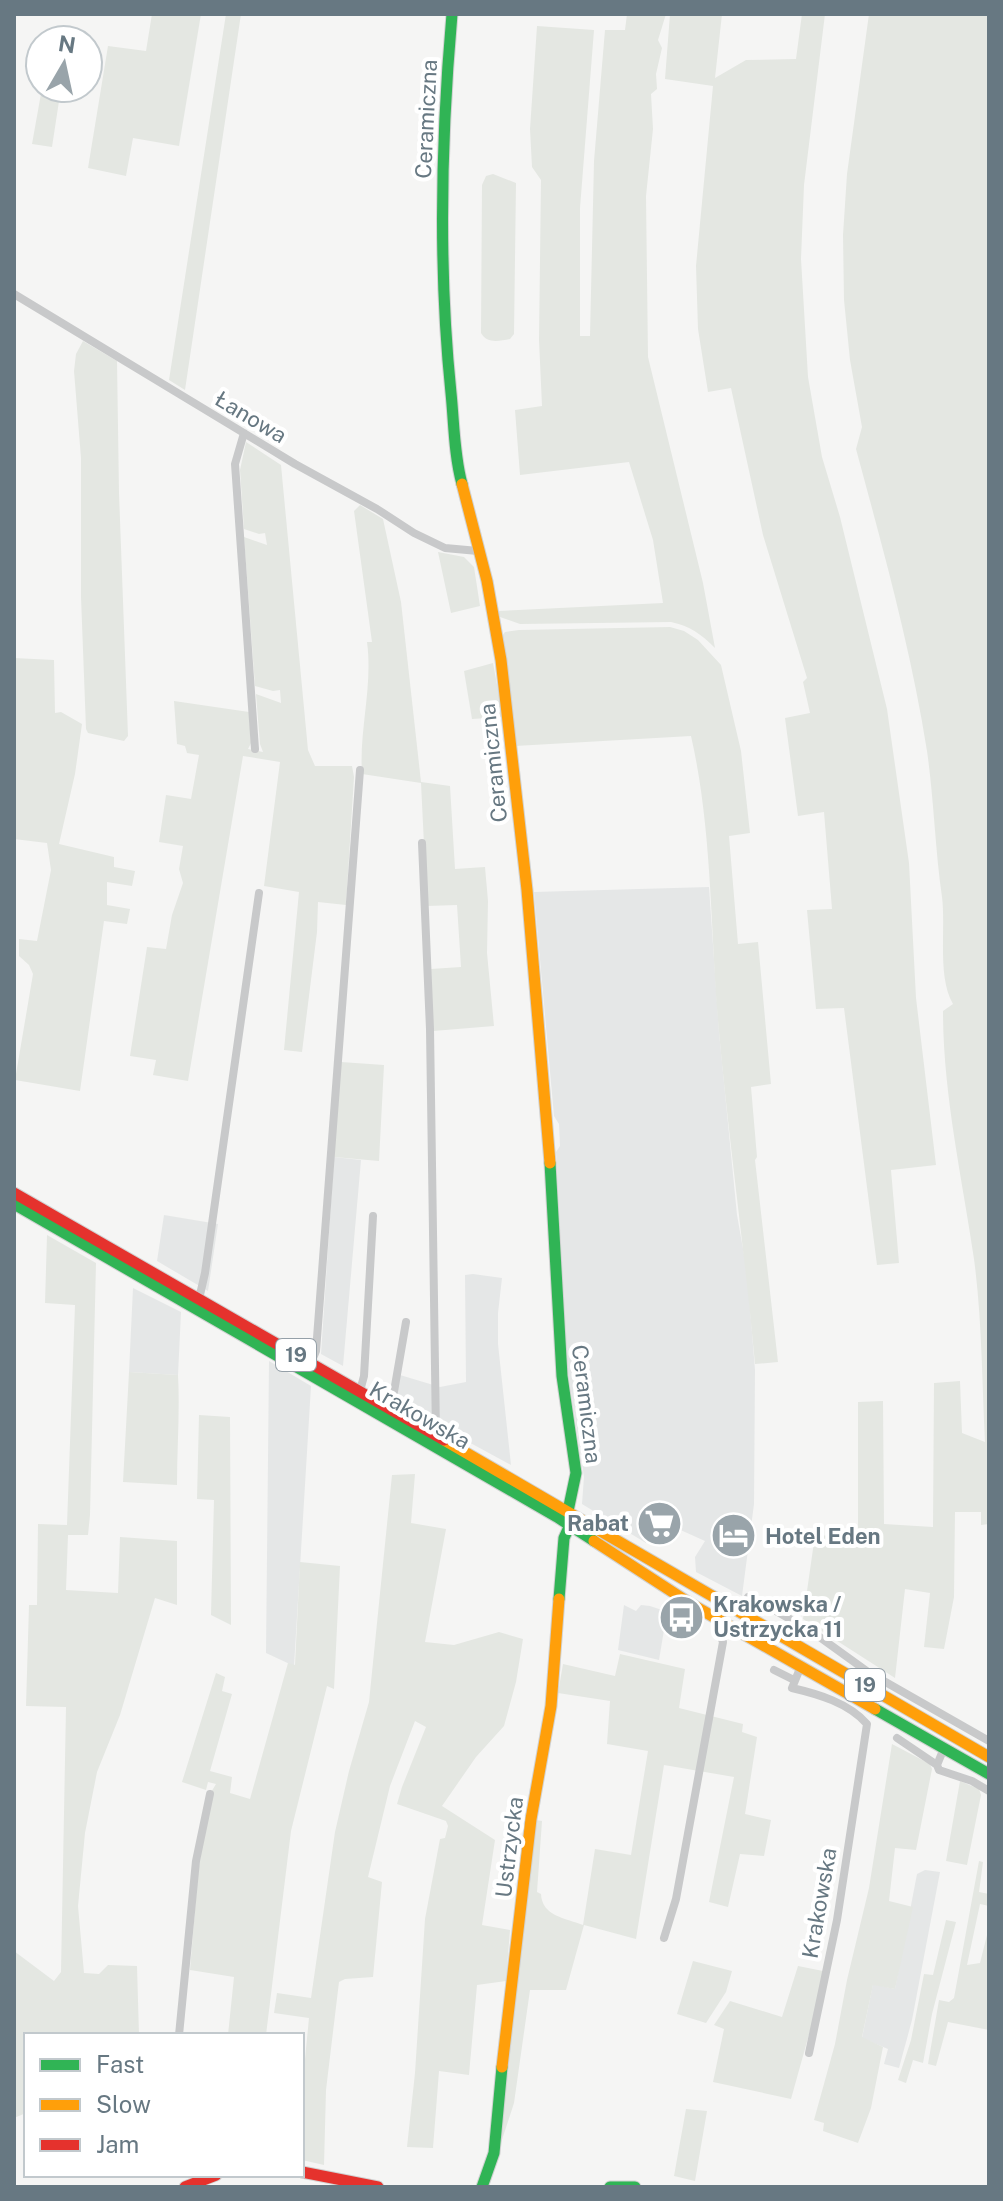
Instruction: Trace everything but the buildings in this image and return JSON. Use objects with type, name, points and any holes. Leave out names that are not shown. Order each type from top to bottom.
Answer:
[{"type":"street","name":"Ceramiczna","points":[[452,14],[444,105],[446,346],[460,478],[487,581],[501,660],[527,890],[547,1100],[562,1376],[576,1473],[568,1511]]},
{"type":"street","name":"Łanowa","points":[[14,294],[414,533],[445,548],[478,551]]},
{"type":"street","points":[[244,433],[235,464],[255,749]]},
{"type":"street","points":[[311,1363],[316,1351],[360,770]]},
{"type":"street","name":"Krakowska","points":[[422,843],[430,1029],[436,1434]]},
{"type":"street","points":[[199,1299],[259,893]]},
{"type":"street","name":"Krakowska","points":[[14,1193],[436,1434],[989,1757]]},
{"type":"street","name":"Krakowska","points":[[14,1204],[570,1525],[659,1584],[989,1774]]},
{"type":"street","points":[[360,1391],[364,1376],[373,1216]]},
{"type":"street","points":[[391,1409],[406,1322]]},
{"type":"street","name":"Ustrzycka","points":[[482,2187],[494,2153],[531,1819],[551,1706],[560,1573],[564,1538],[570,1525],[568,1511]]},
{"type":"street","points":[[740,1613],[748,1597],[757,1600],[814,1633],[868,1672],[989,1741]]},
{"type":"street","points":[[664,1938],[676,1899],[723,1642],[719,1632]]},
{"type":"street","points":[[774,1670],[794,1680],[801,1666]]},
{"type":"street","name":"Krakowska","points":[[794,1680],[792,1688],[829,1699],[861,1716],[867,1724],[837,1920],[809,2053]]},
{"type":"street","points":[[897,1738],[937,1765],[939,1770],[972,1781],[989,1791]]},
{"type":"street","points":[[937,1765],[944,1748]]},
{"type":"street","points":[[179,2033],[196,1861],[210,1794]]},
{"type":"street","points":[[304,2172],[378,2187]]},
{"type":"street","points":[[185,2187],[205,2177]]},
{"type":"street","points":[[610,2187],[635,2187]]},
{"type":"shaded area","points":[[152,14],[201,14],[179,146],[133,138],[126,176],[88,168],[98,104],[104,104],[108,46],[146,51]]},
{"type":"shaded area","points":[[226,14],[241,14],[185,390],[169,380]]},
{"type":"shaded area","points":[[627,14],[666,14],[658,40],[662,48],[656,74],[657,89],[651,94],[653,129],[646,196],[648,357],[703,583],[715,648],[695,631],[671,622],[520,624],[500,617],[498,611],[663,603],[653,540],[629,462],[520,475],[515,410],[542,406],[539,340],[541,180],[532,167],[530,129],[537,26],[594,30],[580,208],[580,336],[590,336],[594,161],[605,30],[625,30]]},
{"type":"shaded area","points":[[670,14],[722,14],[715,78],[746,60],[796,59],[802,14],[825,14],[804,185],[801,259],[808,377],[822,457],[840,517],[887,709],[909,863],[916,998],[936,1165],[891,1170],[899,1263],[877,1265],[844,1008],[816,1009],[807,910],[832,909],[824,812],[798,816],[785,718],[810,713],[803,682],[807,678],[763,535],[731,388],[708,392],[698,329],[696,266],[713,86],[665,79]]},
{"type":"shaded area","points":[[869,14],[989,14],[989,1524],[981,1525],[981,1512],[955,1512],[954,1597],[944,1649],[924,1647],[930,1593],[905,1589],[895,1678],[803,1619],[815,1535],[858,1537],[858,1402],[883,1401],[884,1524],[933,1527],[934,1383],[960,1381],[962,1433],[985,1442],[977,1281],[946,1073],[943,1011],[953,1004],[945,980],[942,897],[927,751],[905,637],[856,449],[862,427],[850,360],[844,300],[843,235],[847,174]]},
{"type":"shaded area","points":[[39,104],[59,104],[52,147],[32,144]]},
{"type":"shaded area","points":[[493,174],[516,183],[514,334],[510,339],[498,341],[487,339],[481,333],[482,185],[486,176]]},
{"type":"shaded area","points":[[83,341],[117,361],[128,736],[124,741],[88,733],[86,729],[81,597],[81,458],[74,371],[76,354]]},
{"type":"shaded area","points":[[246,442],[281,465],[308,750],[315,766],[352,766],[354,777],[346,905],[318,902],[302,1052],[284,1050],[299,892],[264,886],[280,762],[243,756],[188,1081],[153,1075],[156,1060],[130,1056],[147,947],[166,949],[172,915],[183,883],[179,869],[183,846],[159,842],[166,795],[191,799],[199,755],[187,753],[185,746],[177,744],[174,701],[249,712],[251,743],[248,749],[263,752],[256,694],[281,703],[280,690],[255,686],[244,537],[267,545],[265,533],[244,529],[240,470]]},
{"type":"shaded area","points":[[360,505],[383,519],[401,602],[421,782],[450,786],[455,869],[485,867],[487,953],[494,1026],[433,1031],[431,969],[461,967],[457,905],[427,906],[421,783],[362,774],[367,642],[372,642],[354,511]]},
{"type":"shaded area","points":[[438,552],[464,557],[474,567],[480,606],[451,613]]},
{"type":"shaded area","points":[[670,627],[698,640],[721,665],[741,751],[750,833],[729,836],[738,944],[758,942],[771,1084],[751,1087],[755,1160],[778,1362],[755,1364],[719,1032],[703,809],[691,736],[515,746],[501,637],[505,632]]},
{"type":"shaded area","points":[[14,658],[54,660],[55,713],[61,712],[82,724],[75,774],[59,844],[114,857],[114,867],[135,871],[132,886],[107,882],[107,905],[130,909],[127,924],[104,921],[80,1091],[15,1080],[33,974],[19,956],[19,939],[37,941],[51,870],[47,843],[14,839]]},
{"type":"shaded area","points":[[493,663],[503,717],[472,719],[464,671]]},
{"type":"shaded area","points":[[709,887],[719,1032],[737,1215],[747,1271],[755,1370],[754,1504],[742,1596],[696,1572],[695,1557],[705,1541],[656,1519],[646,1543],[582,1504],[584,1477],[568,1372],[556,1152],[560,1146],[559,1124],[554,1116],[534,892]]},
{"type":"shaded area","points":[[341,1062],[384,1065],[379,1161],[334,1157]]},
{"type":"shaded area","points":[[334,1157],[361,1160],[343,1366],[321,1354]]},
{"type":"shaded area","points":[[164,1215],[218,1224],[208,1291],[157,1261]]},
{"type":"shaded area","points":[[47,1235],[96,1263],[90,1515],[88,1535],[68,1535],[66,1590],[118,1593],[120,1537],[177,1541],[177,1605],[155,1598],[120,1715],[97,1772],[85,1833],[78,1906],[84,1973],[99,1974],[108,1965],[137,1966],[139,2033],[24,2033],[24,2114],[14,2118],[14,1951],[54,1981],[61,1972],[66,1707],[26,1706],[29,1605],[37,1605],[38,1524],[67,1525],[75,1305],[45,1303]]},
{"type":"shaded area","points":[[465,1275],[502,1278],[498,1344],[511,1465],[395,1402],[400,1375],[440,1387],[466,1382]]},
{"type":"shaded area","points":[[133,1288],[181,1312],[178,1375],[129,1372]]},
{"type":"shaded area","points":[[269,1361],[311,1386],[294,1666],[266,1653]]},
{"type":"shaded area","points":[[129,1372],[178,1375],[177,1485],[123,1482]]},
{"type":"shaded area","points":[[199,1415],[230,1417],[231,1625],[211,1615],[214,1500],[197,1499]]},
{"type":"shaded area","points":[[415,1474],[411,1523],[446,1529],[425,1642],[454,1645],[499,1632],[523,1639],[504,1726],[476,1757],[442,1806],[495,1840],[482,1925],[510,1930],[506,1981],[477,1985],[469,2075],[439,2071],[433,2148],[407,2147],[425,1919],[440,1839],[445,1838],[448,1826],[446,1821],[397,1804],[426,1727],[415,1721],[390,1786],[368,1877],[382,1882],[373,1977],[339,1982],[326,2090],[324,2165],[304,2160],[304,2069],[309,2018],[274,2013],[277,1993],[311,1998],[335,1832],[369,1702],[392,1475]]},
{"type":"shaded area","points":[[300,1562],[340,1566],[334,1689],[327,1686],[291,1831],[266,2033],[228,2033],[234,1977],[190,1970],[198,1873],[210,1794],[216,1784],[208,1782],[206,1790],[182,1782],[216,1673],[225,1677],[222,1691],[232,1694],[210,1771],[232,1777],[230,1793],[250,1799],[288,1663],[295,1665]]},
{"type":"shaded area","points":[[624,1605],[636,1611],[641,1605],[650,1606],[668,1612],[674,1619],[664,1630],[659,1660],[618,1650]]},
{"type":"shaded area","points":[[620,1654],[685,1669],[679,1708],[743,1724],[742,1732],[757,1737],[745,1814],[771,1820],[764,1856],[740,1854],[728,1907],[709,1902],[734,1777],[664,1765],[636,1939],[584,1925],[566,1990],[530,1990],[514,2103],[500,2146],[516,1974],[536,1820],[542,1821],[537,1892],[541,1894],[545,1907],[562,1918],[583,1925],[595,1849],[631,1855],[648,1751],[607,1744],[610,1701],[558,1693],[563,1664],[615,1676]]},
{"type":"shaded area","points":[[892,1744],[930,1764],[932,1769],[916,1850],[895,1848],[889,1901],[913,1907],[895,1989],[873,1985],[862,2037],[883,2047],[871,2108],[858,2143],[823,2131],[824,2123],[814,2120],[835,2044],[869,1888]]},
{"type":"shaded area","points":[[960,1781],[979,1789],[981,1795],[967,1865],[946,1861]]},
{"type":"shaded area","points":[[979,1861],[983,1862],[979,1892],[989,1894],[989,1906],[980,1904],[967,1965],[980,1963],[989,1927],[989,2030],[948,2022],[936,2066],[928,2064],[939,2000],[949,2002],[954,1998]]},
{"type":"shaded area","points":[[925,1870],[940,1872],[912,2020],[899,2068],[884,2064],[888,2049],[862,2038],[873,1984],[895,1989],[917,1874]]},
{"type":"shaded area","points":[[946,1920],[956,1922],[932,2014],[923,2063],[913,2060],[906,2083],[898,2080],[911,2040],[924,1974],[933,1975]]},
{"type":"shaded area","points":[[693,1961],[732,1971],[726,1992],[706,2023],[677,2014]]},
{"type":"shaded area","points":[[798,1966],[823,1971],[815,2013],[791,2099],[713,2082],[724,2029],[714,2025],[730,2001],[782,2017]]},
{"type":"shaded area","points":[[686,2109],[707,2111],[695,2181],[674,2176]]},
{"type":"traffic: fast","points":[[452,14],[443,156],[443,251],[447,346],[462,484]]},
{"type":"traffic: fast","points":[[550,1163],[562,1376],[576,1473],[568,1511],[570,1525],[564,1538],[559,1599]]},
{"type":"traffic: fast","points":[[14,1204],[594,1541]]},
{"type":"traffic: fast","points":[[875,1709],[989,1774]]},
{"type":"traffic: fast","points":[[482,2187],[494,2153],[502,2067]]},
{"type":"traffic: fast","points":[[610,2187],[635,2187]]},
{"type":"traffic: slow","points":[[462,484],[487,581],[501,660],[527,890],[550,1163]]},
{"type":"traffic: slow","points":[[444,1440],[989,1757]]},
{"type":"traffic: slow","points":[[594,1541],[691,1604],[875,1709]]},
{"type":"traffic: slow","points":[[502,2067],[531,1819],[551,1706],[559,1599]]},
{"type":"traffic: jam","points":[[14,1193],[444,1440]]},
{"type":"traffic: jam","points":[[304,2172],[378,2187]]},
{"type":"traffic: jam","points":[[185,2187],[211,2177]]},
{"type":"place","name":"Rabat","points":[[660,1523]]},
{"type":"place","name":"Hotel Eden","points":[[734,1536]]},
{"type":"place","name":"Krakowska / Ustrzycka 11","points":[[682,1617]]}]
